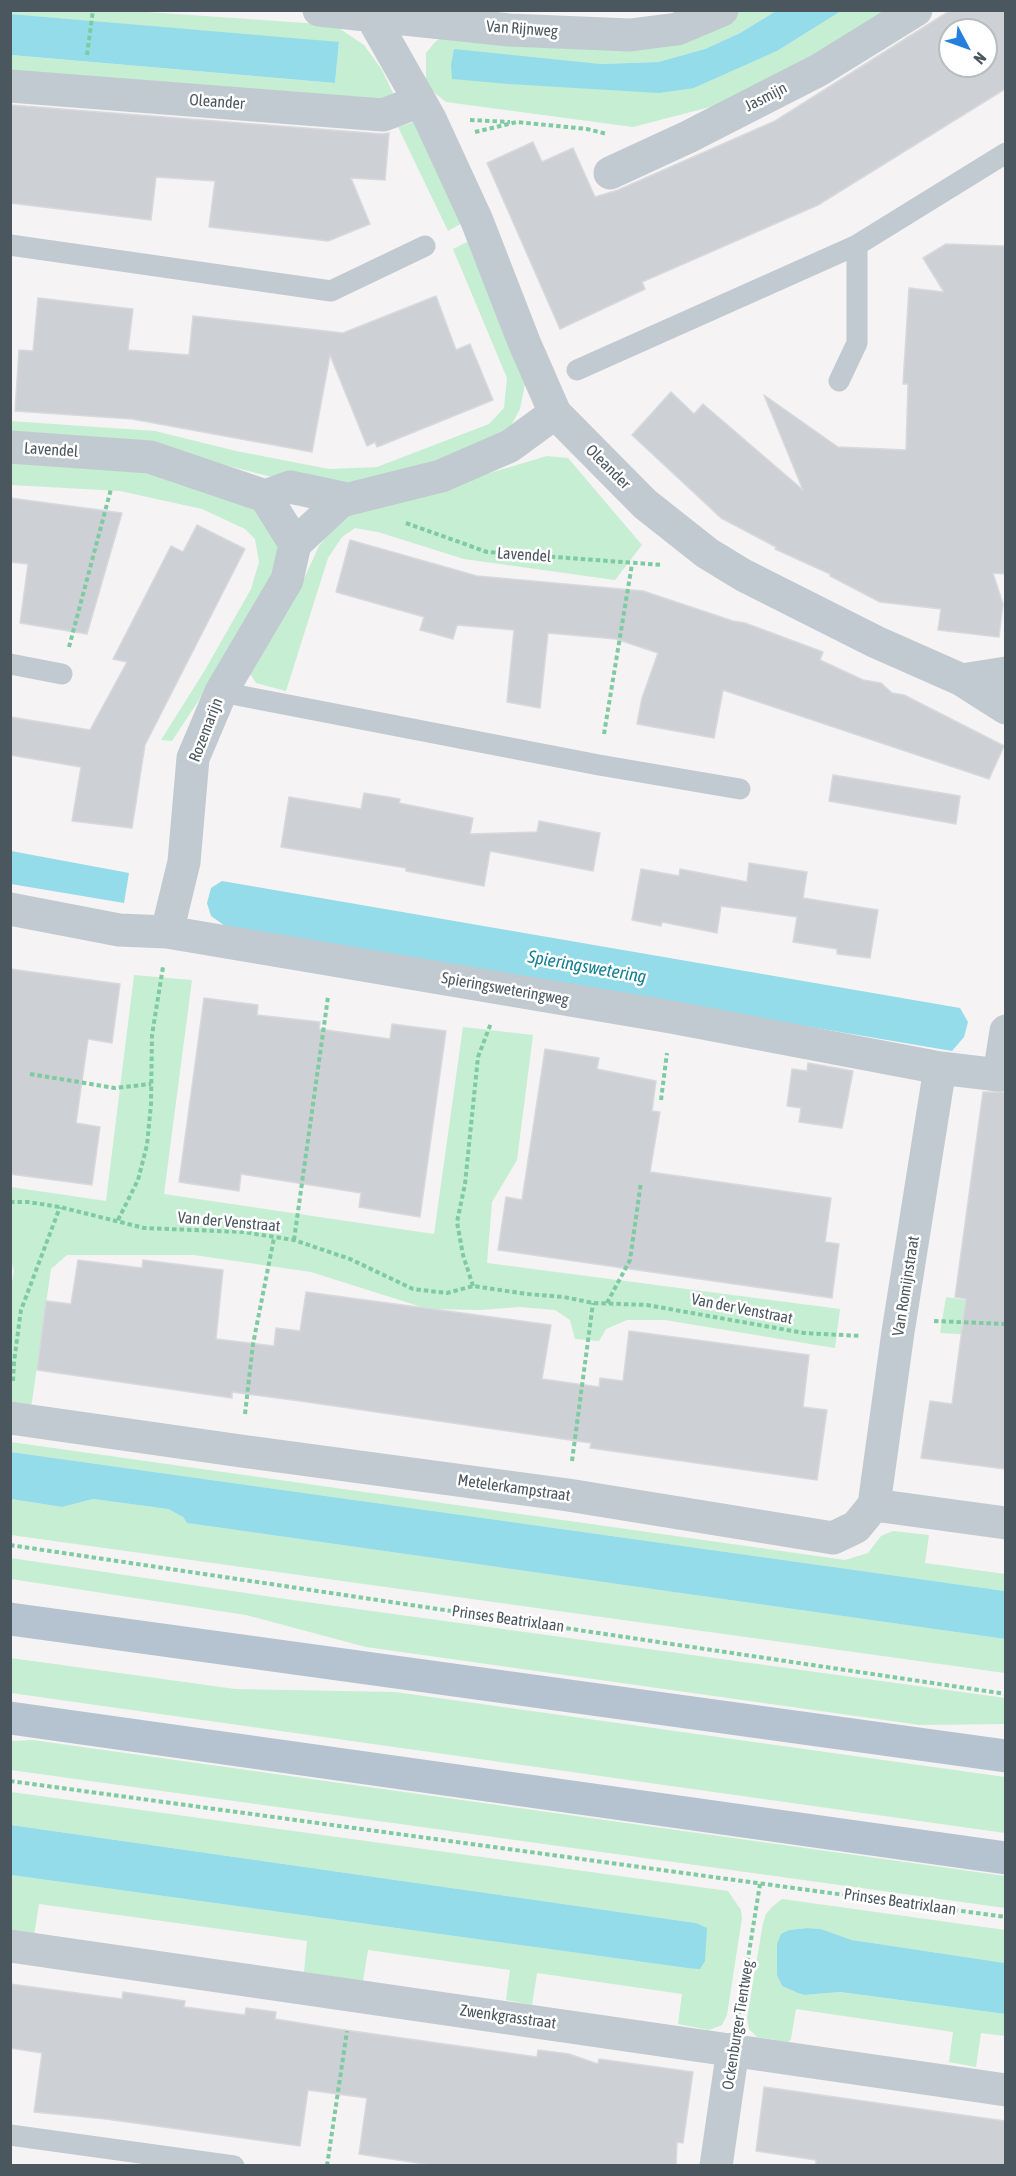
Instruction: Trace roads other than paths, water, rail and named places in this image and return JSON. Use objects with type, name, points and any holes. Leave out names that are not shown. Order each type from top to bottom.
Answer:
[{"type":"main road","points":[[10,1619],[1005,1756]]},
{"type":"main road","points":[[10,1718],[1005,1858]]},
{"type":"street","name":"Van Rijnweg","points":[[319,10],[370,13],[508,30],[630,35],[678,30],[722,10]]},
{"type":"street","name":"Jasmijn","points":[[610,173],[688,137],[819,70],[916,10]]},
{"type":"street","name":"Oleander","points":[[370,13],[440,141],[477,221],[524,342],[555,413],[645,504],[707,553],[743,575],[876,642],[962,680],[1005,708]]},
{"type":"street","name":"Oleander","points":[[10,86],[383,115],[420,101]]},
{"type":"street","points":[[347,499],[290,487],[265,496],[295,544],[341,501],[441,476],[510,446],[555,413]]},
{"type":"street","name":"Lavendel","points":[[10,447],[150,458],[265,496]]},
{"type":"street","name":"Rozemarijn","points":[[167,932],[184,862],[193,758],[221,692],[287,580],[295,544]]},
{"type":"street","points":[[962,680],[1005,673]]},
{"type":"street","name":"Spieringsweteringweg","points":[[10,909],[119,930],[167,932],[671,1017],[940,1068],[999,1075],[1005,1031]]},
{"type":"street","name":"Van Romijnstraat","points":[[874,1505],[898,1332],[940,1068]]},
{"type":"street","name":"Metelerkampstraat","points":[[11,1418],[568,1495],[833,1538],[856,1527],[874,1505]]},
{"type":"street","points":[[874,1505],[1005,1523]]},
{"type":"street","name":"Zwenkgrasstraat","points":[[10,1946],[1005,2090]]},
{"type":"street","name":"Ockenburger Tientweg","points":[[716,2166],[733,2049]]},
{"type":"lane","points":[[577,370],[857,245],[1005,153]]},
{"type":"lane","points":[[10,245],[331,291],[424,246]]},
{"type":"lane","points":[[839,381],[857,343],[857,245]]},
{"type":"lane","points":[[10,664],[62,674]]},
{"type":"lane","points":[[221,692],[599,765],[740,789]]},
{"type":"lane","points":[[10,2135],[234,2166]]},
{"type":"water","points":[[776,11],[841,11],[777,51],[694,88],[659,93],[452,79],[451,65],[454,49],[600,64],[658,62],[705,49],[740,33]]},
{"type":"water","points":[[11,14],[339,42],[335,83],[11,55]]},
{"type":"water","points":[[11,851],[129,873],[124,903],[11,884]]},
{"type":"water","name":"Spieringswetering","points":[[222,881],[960,1008],[968,1022],[964,1037],[952,1051],[228,928],[211,916],[207,903],[211,888]]},
{"type":"water","points":[[11,1452],[1005,1591],[1005,1639],[187,1523],[183,1517],[168,1509],[93,1499],[62,1507],[11,1499]]},
{"type":"water","points":[[11,1825],[696,1923],[707,1928],[705,1961],[700,1969],[687,1968],[11,1875]]},
{"type":"water","points":[[821,1929],[852,1940],[1005,1963],[1005,2014],[840,1992],[804,1995],[798,1993],[782,1986],[777,1975],[777,1944],[781,1934],[789,1930]]}]
